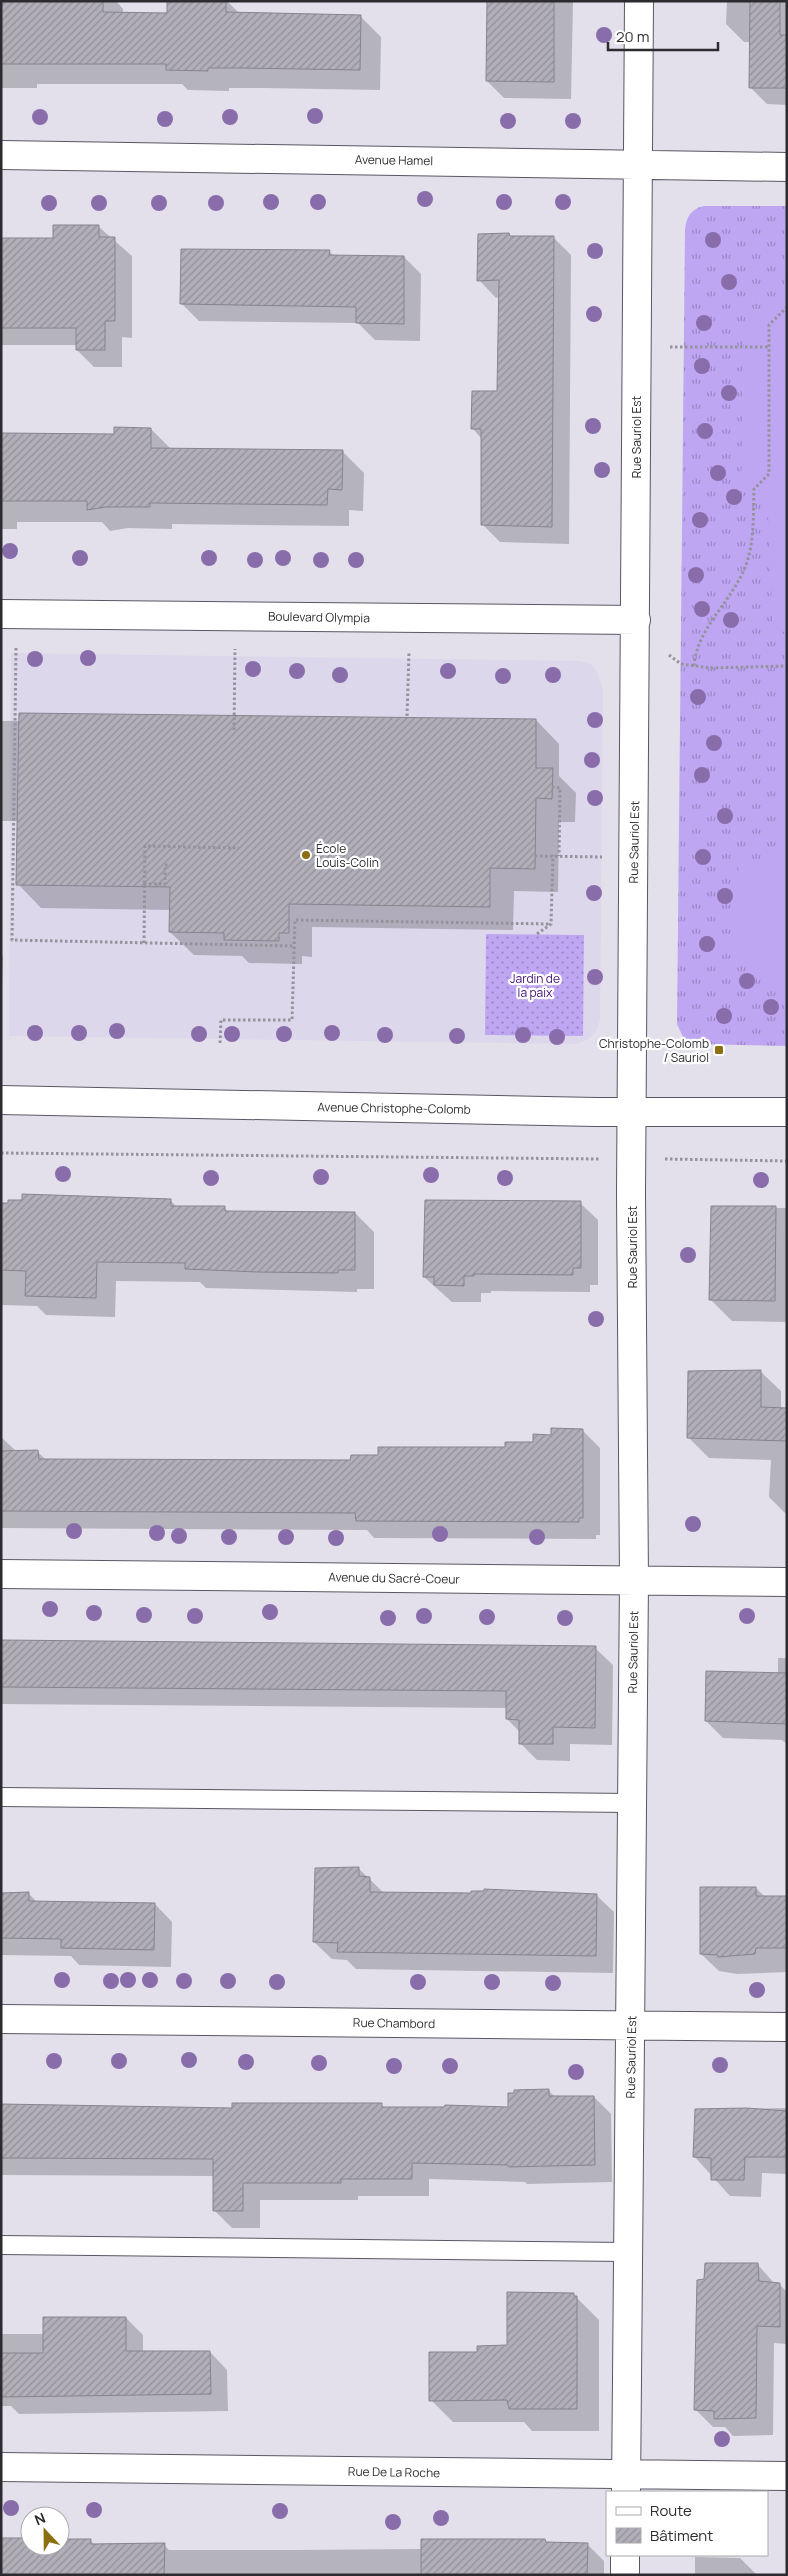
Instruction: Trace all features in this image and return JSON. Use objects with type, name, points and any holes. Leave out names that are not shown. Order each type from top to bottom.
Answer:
[{"type":"street","name":"Rue Sauriol Est","points":[[626,2484],[627,2252],[632,2025],[631,1803],[634,1580],[632,1112],[639,1]]},
{"type":"street","name":"Avenue Hamel","points":[[1,155],[639,163],[787,167]]},
{"type":"street","name":"Boulevard Olympia","points":[[1,614],[636,620]]},
{"type":"street","name":"Avenue Christophe-Colomb","points":[[1,1100],[632,1112],[787,1112]]},
{"type":"street","name":"Avenue du Sacré-Coeur","points":[[1,1574],[787,1582]]},
{"type":"street","name":"Rue Chambord","points":[[1,2019],[787,2027]]},
{"type":"street","name":"Rue De La Roche","points":[[1,2467],[626,2484],[787,2476]]},
{"type":"street","points":[[624,2575],[625,2556]]},
{"type":"lane","points":[[1,1797],[631,1803]]},
{"type":"lane","points":[[1,2245],[627,2252]]},
{"type":"path","points":[[694,666],[696,649],[704,633],[743,572],[752,546],[754,489],[769,474],[769,325],[787,307]]},
{"type":"path","points":[[680,347],[770,346]]},
{"type":"path","points":[[16,647],[16,772],[12,940],[294,946]]},
{"type":"path","points":[[234,730],[235,649]]},
{"type":"path","points":[[407,716],[409,652]]},
{"type":"path","points":[[677,663],[711,668],[787,666]]},
{"type":"path","points":[[552,787],[560,788],[559,856]]},
{"type":"path","points":[[144,943],[145,846],[239,848]]},
{"type":"path","points":[[551,924],[553,855]]},
{"type":"path","points":[[535,856],[553,855],[606,858]]},
{"type":"path","points":[[144,884],[165,884],[165,865],[170,865]]},
{"type":"path","points":[[220,1043],[221,1020],[292,1020],[295,920],[551,924]]},
{"type":"path","points":[[537,934],[551,924]]},
{"type":"path","points":[[1,1153],[582,1159]]},
{"type":"path","points":[[700,1160],[787,1161]]},
{"type":"shaded area","name":"École Louis-Colin","points":[[11,653],[579,661],[591,664],[597,672],[603,690],[600,1020],[596,1032],[589,1039],[576,1044],[9,1036]]},
{"type":"green space","points":[[704,206],[787,206],[787,1046],[694,1044],[683,1037],[677,1024],[685,230],[690,214]]},
{"type":"green space","points":[[787,288],[787,632],[773,631],[767,491],[741,490],[744,332]]},
{"type":"green space","points":[[787,666],[787,1001],[734,944],[739,859],[778,861],[779,667]]},
{"type":"green space","name":"Jardin de la paix","points":[[486,934],[584,935],[583,1036],[485,1035]]},
{"type":"building","points":[[1,1],[103,1],[103,12],[167,13],[167,1],[226,1],[226,12],[361,15],[360,70],[208,68],[208,71],[166,70],[166,64],[1,64]]},
{"type":"building","points":[[487,1],[554,1],[554,82],[486,81]]},
{"type":"building","points":[[750,1],[780,1],[780,35],[787,35],[787,88],[749,88]]},
{"type":"building","points":[[53,225],[99,225],[99,237],[115,237],[115,321],[105,321],[105,350],[76,350],[76,328],[1,328],[1,238],[53,238]]},
{"type":"building","points":[[509,233],[510,236],[554,236],[552,527],[481,525],[481,429],[471,429],[472,391],[497,391],[499,280],[477,281],[478,234]]},
{"type":"building","points":[[181,249],[330,250],[329,255],[404,256],[404,324],[356,323],[356,307],[180,304]]},
{"type":"building","points":[[114,427],[151,428],[151,448],[343,450],[342,490],[328,489],[327,505],[150,503],[150,507],[106,507],[87,510],[87,501],[1,501],[1,433],[114,434]]},
{"type":"building","points":[[19,713],[536,719],[536,768],[553,768],[552,799],[536,798],[535,869],[490,868],[490,907],[289,904],[289,933],[279,933],[279,941],[224,940],[224,933],[169,932],[170,887],[16,885]]},
{"type":"building","points":[[22,1194],[171,1199],[171,1206],[225,1206],[225,1211],[355,1212],[355,1270],[338,1270],[338,1273],[258,1272],[185,1269],[185,1263],[97,1262],[96,1298],[25,1296],[26,1271],[1,1270],[1,1203],[8,1203],[8,1200],[22,1200]]},
{"type":"building","points":[[425,1200],[581,1201],[581,1268],[573,1268],[573,1275],[474,1274],[474,1276],[464,1276],[464,1286],[434,1285],[434,1277],[423,1277]]},
{"type":"building","points":[[711,1206],[776,1206],[775,1301],[709,1300]]},
{"type":"building","points":[[761,1370],[761,1407],[787,1408],[787,1441],[687,1438],[688,1371]]},
{"type":"building","points":[[551,1428],[583,1429],[583,1518],[579,1518],[579,1522],[356,1521],[355,1513],[1,1511],[1,1451],[38,1450],[39,1459],[350,1460],[351,1455],[378,1455],[378,1447],[505,1447],[505,1442],[533,1442],[533,1434],[551,1435]]},
{"type":"building","points":[[1,1640],[596,1646],[595,1728],[553,1727],[553,1744],[519,1744],[519,1720],[506,1719],[506,1691],[1,1687]]},
{"type":"building","points":[[706,1671],[787,1673],[787,1724],[705,1721]]},
{"type":"building","points":[[359,1867],[359,1876],[370,1877],[370,1892],[471,1893],[471,1891],[484,1891],[484,1889],[597,1894],[596,1956],[337,1952],[338,1943],[313,1942],[315,1868]]},
{"type":"building","points":[[700,1887],[756,1887],[756,1896],[787,1896],[787,1948],[756,1948],[755,1954],[718,1957],[718,1955],[700,1954]]},
{"type":"building","points":[[29,1892],[29,1901],[155,1903],[154,1950],[61,1948],[61,1939],[1,1938],[1,1893]]},
{"type":"building","points":[[549,2089],[549,2096],[594,2096],[595,2165],[509,2167],[508,2165],[412,2163],[412,2179],[341,2179],[341,2183],[243,2183],[243,2211],[213,2211],[213,2159],[1,2158],[1,2104],[232,2108],[232,2103],[382,2103],[382,2107],[444,2107],[445,2105],[508,2107],[508,2093],[514,2093],[514,2090]]},
{"type":"building","points":[[746,2108],[787,2111],[787,2157],[745,2157],[744,2180],[711,2180],[711,2158],[693,2157],[695,2109]]},
{"type":"building","points":[[705,2263],[758,2263],[759,2281],[780,2283],[780,2327],[757,2326],[756,2418],[714,2419],[714,2411],[694,2410],[697,2280],[704,2279]]},
{"type":"building","points":[[507,2292],[574,2293],[574,2296],[577,2296],[577,2409],[509,2409],[507,2400],[429,2401],[429,2352],[477,2352],[477,2346],[507,2345]]},
{"type":"building","points":[[43,2317],[126,2317],[126,2351],[210,2351],[211,2394],[1,2397],[1,2353],[43,2353]]},
{"type":"building","points":[[1,2538],[20,2538],[20,2556],[70,2556],[70,2539],[91,2539],[91,2544],[165,2543],[164,2575],[1,2575]]},
{"type":"building","points":[[421,2539],[545,2539],[546,2542],[588,2543],[587,2575],[421,2575]]},
{"type":"place","name":"École Louis-Colin","points":[[306,855]]},
{"type":"place","name":"Christophe-Colomb / Sauriol","points":[[719,1050]]}]
